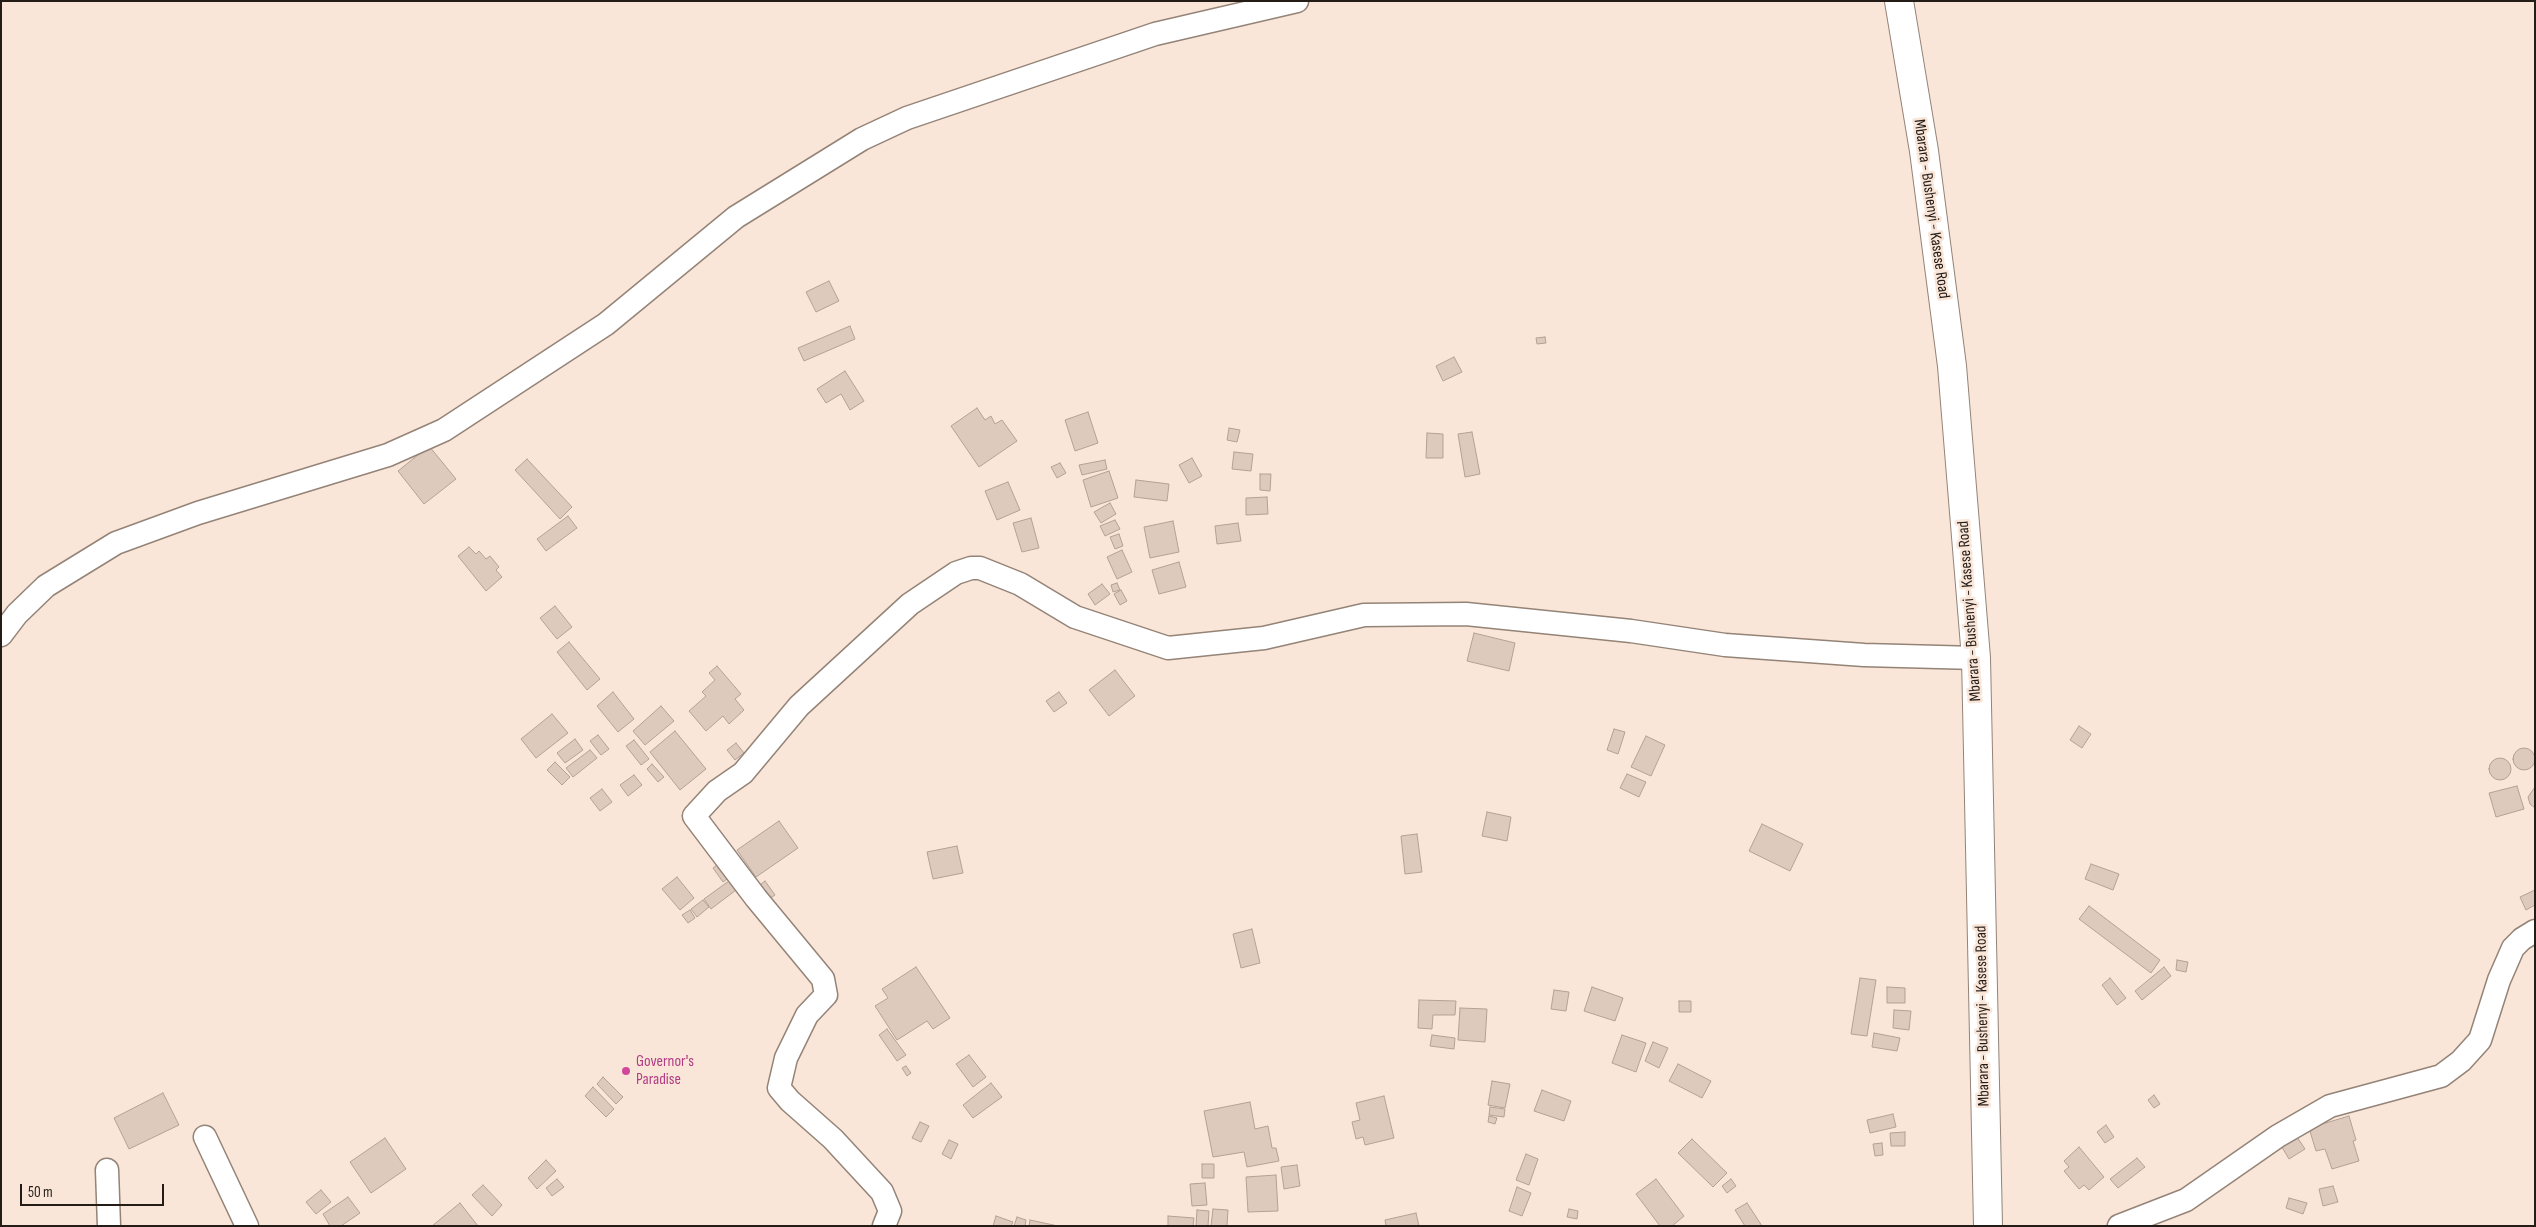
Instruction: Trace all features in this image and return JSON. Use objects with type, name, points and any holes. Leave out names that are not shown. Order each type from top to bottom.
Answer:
[{"type":"main road","name":"Mbarara - Bushenyi - Kasese Road","points":[[1899,1],[1924,151],[1952,366],[1976,658],[1988,1226]]},
{"type":"street","points":[[1,635],[17,614],[46,586],[116,544],[198,513],[388,455],[444,430],[606,324],[736,217],[862,139],[906,118],[1155,34],[1296,1]]},
{"type":"street","points":[[884,1226],[890,1210],[882,1192],[834,1139],[790,1101],[779,1088],[786,1058],[807,1016],[826,995],[823,980],[756,898],[694,816],[717,791],[743,773],[799,706],[910,604],[956,573],[971,568],[980,568],[1020,584],[1075,617],[1168,648],[1264,638],[1364,615],[1466,614],[1631,630],[1725,645],[1864,655],[1976,658]]},
{"type":"street","points":[[2119,1226],[2186,1200],[2278,1136],[2330,1106],[2441,1076],[2461,1061],[2480,1040],[2499,980],[2513,948],[2522,938],[2535,932]]},
{"type":"street","points":[[205,1137],[247,1226]]},
{"type":"street","points":[[107,1170],[109,1226]]},
{"type":"building","points":[[829,281],[839,301],[816,312],[806,292]]},
{"type":"building","points":[[850,326],[855,339],[804,361],[798,348]]},
{"type":"building","points":[[1545,337],[1546,343],[1537,344],[1536,338]]},
{"type":"building","points":[[1454,357],[1462,372],[1443,381],[1436,366]]},
{"type":"building","points":[[845,371],[864,401],[850,410],[841,394],[826,403],[817,389]]},
{"type":"building","points":[[977,408],[985,420],[991,416],[995,424],[1002,420],[1017,441],[979,467],[951,426]]},
{"type":"building","points":[[1088,412],[1098,443],[1075,451],[1065,420]]},
{"type":"building","points":[[1229,428],[1240,430],[1237,442],[1227,440]]},
{"type":"building","points":[[1472,432],[1480,474],[1465,477],[1458,434]]},
{"type":"building","points":[[1427,433],[1443,434],[1443,458],[1426,458]]},
{"type":"building","points":[[429,446],[456,479],[424,504],[398,471]]},
{"type":"building","points":[[1234,452],[1253,454],[1251,471],[1232,469]]},
{"type":"building","points":[[1192,458],[1202,476],[1189,483],[1179,465]]},
{"type":"building","points":[[527,459],[572,507],[560,519],[515,470]]},
{"type":"building","points":[[1105,460],[1107,469],[1082,475],[1079,465]]},
{"type":"building","points":[[1060,463],[1066,473],[1057,478],[1051,467]]},
{"type":"building","points":[[1109,471],[1118,498],[1091,507],[1083,480]]},
{"type":"building","points":[[1260,474],[1271,474],[1270,491],[1260,490]]},
{"type":"building","points":[[1136,480],[1169,484],[1167,501],[1134,497]]},
{"type":"building","points":[[1008,482],[1020,510],[997,520],[985,491]]},
{"type":"building","points":[[1267,497],[1268,514],[1246,515],[1246,498]]},
{"type":"building","points":[[1110,503],[1116,514],[1101,523],[1094,512]]},
{"type":"building","points":[[568,516],[577,528],[546,551],[537,539]]},
{"type":"building","points":[[1031,518],[1039,548],[1022,552],[1013,523]]},
{"type":"building","points":[[1115,520],[1120,529],[1105,536],[1100,526]]},
{"type":"building","points":[[1173,521],[1179,552],[1150,558],[1144,527]]},
{"type":"building","points":[[1238,523],[1241,541],[1217,544],[1215,526]]},
{"type":"building","points":[[1119,534],[1123,546],[1115,549],[1110,537]]},
{"type":"building","points":[[469,547],[476,554],[479,551],[486,559],[490,556],[499,567],[496,570],[502,577],[486,591],[458,556]]},
{"type":"building","points":[[1122,550],[1132,572],[1117,579],[1107,557]]},
{"type":"building","points":[[1179,562],[1186,587],[1159,594],[1152,570]]},
{"type":"building","points":[[1117,583],[1120,590],[1113,592],[1111,585]]},
{"type":"building","points":[[1102,584],[1110,594],[1095,605],[1088,594]]},
{"type":"building","points":[[1121,590],[1127,601],[1120,605],[1114,594]]},
{"type":"building","points":[[555,606],[572,627],[557,639],[540,618]]},
{"type":"building","points":[[1474,633],[1515,643],[1509,671],[1467,661]]},
{"type":"building","points":[[569,642],[600,679],[587,690],[557,652]]},
{"type":"building","points":[[717,666],[741,694],[735,699],[744,710],[729,724],[723,716],[706,731],[689,711],[706,696],[702,692],[715,680],[709,673]]},
{"type":"building","points":[[1115,670],[1135,696],[1109,716],[1089,690]]},
{"type":"building","points":[[613,692],[634,719],[618,732],[597,706]]},
{"type":"building","points":[[1059,692],[1067,703],[1054,712],[1046,701]]},
{"type":"building","points":[[661,706],[674,721],[645,745],[633,731]]},
{"type":"building","points":[[552,714],[568,733],[536,758],[521,739]]},
{"type":"building","points":[[2079,726],[2091,734],[2082,748],[2070,740]]},
{"type":"building","points":[[1614,729],[1625,732],[1618,754],[1607,750]]},
{"type":"building","points":[[675,731],[706,769],[680,790],[650,752]]},
{"type":"building","points":[[598,735],[609,749],[601,755],[590,741]]},
{"type":"building","points":[[1646,736],[1665,745],[1651,776],[1631,767]]},
{"type":"building","points":[[575,739],[583,750],[565,763],[557,753]]},
{"type":"building","points":[[634,740],[649,759],[641,765],[626,746]]},
{"type":"building","points":[[736,743],[744,753],[735,760],[727,750]]},
{"type":"building","points":[[2524,748],[2532,751],[2535,759],[2532,767],[2524,770],[2516,767],[2513,759],[2516,751]]},
{"type":"building","points":[[590,750],[597,758],[573,777],[566,768]]},
{"type":"building","points":[[2500,758],[2508,761],[2511,769],[2508,777],[2500,780],[2492,777],[2489,769],[2492,761]]},
{"type":"building","points":[[555,762],[570,777],[562,785],[547,770]]},
{"type":"building","points":[[652,764],[664,777],[658,782],[647,769]]},
{"type":"building","points":[[1627,774],[1646,782],[1639,797],[1620,788]]},
{"type":"building","points":[[634,775],[642,785],[628,796],[620,785]]},
{"type":"building","points":[[2517,786],[2524,809],[2496,817],[2489,793]]},
{"type":"building","points":[[2535,787],[2535,808],[2530,804],[2528,797]]},
{"type":"building","points":[[602,789],[612,802],[600,811],[590,798]]},
{"type":"building","points":[[1487,812],[1511,817],[1507,841],[1482,836]]},
{"type":"building","points":[[779,821],[798,848],[756,877],[737,850]]},
{"type":"building","points":[[1762,824],[1803,844],[1790,871],[1749,851]]},
{"type":"building","points":[[1417,834],[1422,872],[1405,874],[1401,836]]},
{"type":"building","points":[[957,846],[963,873],[933,879],[927,852]]},
{"type":"building","points":[[724,860],[734,874],[723,882],[713,868]]},
{"type":"building","points":[[2091,864],[2119,874],[2113,890],[2085,879]]},
{"type":"building","points":[[677,877],[694,898],[680,910],[662,889]]},
{"type":"building","points":[[733,878],[740,887],[711,909],[704,899]]},
{"type":"building","points":[[765,881],[775,895],[766,901],[756,888]]},
{"type":"building","points":[[2535,890],[2535,905],[2526,910],[2520,897]]},
{"type":"building","points":[[703,900],[709,907],[697,917],[691,909]]},
{"type":"building","points":[[2089,906],[2160,960],[2151,973],[2079,919]]},
{"type":"building","points":[[690,910],[695,918],[688,923],[682,915]]},
{"type":"building","points":[[1252,929],[1260,963],[1241,968],[1233,934]]},
{"type":"building","points":[[2177,960],[2188,962],[2186,972],[2176,970]]},
{"type":"building","points":[[916,967],[950,1018],[933,1029],[927,1021],[897,1040],[875,1006],[888,998],[882,989]]},
{"type":"building","points":[[2164,967],[2171,976],[2142,1000],[2135,991]]},
{"type":"building","points":[[1860,978],[1876,980],[1867,1036],[1851,1034]]},
{"type":"building","points":[[2110,978],[2126,998],[2117,1005],[2102,985]]},
{"type":"building","points":[[1592,987],[1623,998],[1615,1021],[1584,1011]]},
{"type":"building","points":[[1887,987],[1905,988],[1905,1003],[1887,1003]]},
{"type":"building","points":[[1554,990],[1569,992],[1566,1011],[1551,1009]]},
{"type":"building","points":[[1419,1000],[1456,1001],[1455,1015],[1433,1015],[1432,1029],[1418,1028]]},
{"type":"building","points":[[1679,1001],[1691,1001],[1691,1012],[1679,1012]]},
{"type":"building","points":[[1460,1008],[1487,1009],[1485,1042],[1458,1040]]},
{"type":"building","points":[[1894,1010],[1911,1011],[1909,1030],[1893,1028]]},
{"type":"building","points":[[887,1029],[906,1055],[897,1061],[879,1035]]},
{"type":"building","points":[[1874,1033],[1900,1038],[1897,1051],[1872,1047]]},
{"type":"building","points":[[1432,1035],[1455,1038],[1454,1049],[1430,1046]]},
{"type":"building","points":[[1622,1035],[1646,1043],[1636,1072],[1612,1063]]},
{"type":"building","points":[[1653,1042],[1668,1048],[1659,1068],[1645,1061]]},
{"type":"building","points":[[969,1055],[986,1077],[973,1087],[956,1064]]},
{"type":"building","points":[[1678,1064],[1711,1081],[1702,1098],[1669,1081]]},
{"type":"building","points":[[906,1066],[911,1073],[907,1076],[902,1068]]},
{"type":"building","points":[[603,1077],[623,1097],[616,1104],[597,1084]]},
{"type":"building","points":[[1492,1081],[1510,1084],[1505,1108],[1488,1105]]},
{"type":"building","points":[[991,1083],[1002,1097],[973,1118],[963,1105]]},
{"type":"building","points":[[593,1087],[614,1109],[606,1117],[585,1096]]},
{"type":"building","points":[[1542,1090],[1571,1101],[1564,1121],[1534,1111]]},
{"type":"building","points":[[163,1093],[179,1125],[129,1149],[114,1118]]},
{"type":"building","points":[[2154,1095],[2160,1104],[2154,1108],[2148,1100]]},
{"type":"building","points":[[1384,1096],[1394,1138],[1365,1145],[1363,1137],[1356,1139],[1352,1122],[1360,1120],[1356,1103]]},
{"type":"building","points":[[1250,1102],[1255,1129],[1268,1126],[1272,1148],[1276,1148],[1279,1161],[1247,1167],[1244,1152],[1213,1157],[1204,1111]]},
{"type":"building","points":[[1490,1107],[1505,1109],[1504,1117],[1489,1115]]},
{"type":"building","points":[[1893,1114],[1896,1127],[1870,1133],[1867,1120]]},
{"type":"building","points":[[1489,1116],[1497,1118],[1495,1124],[1488,1122]]},
{"type":"building","points":[[2349,1116],[2356,1140],[2353,1141],[2359,1161],[2332,1169],[2325,1149],[2316,1151],[2309,1128]]},
{"type":"building","points":[[920,1122],[929,1126],[921,1142],[912,1138]]},
{"type":"building","points":[[2106,1125],[2114,1137],[2105,1143],[2097,1132]]},
{"type":"building","points":[[1905,1132],[1905,1146],[1891,1146],[1890,1133]]},
{"type":"building","points":[[2295,1134],[2305,1149],[2289,1159],[2280,1144]]},
{"type":"building","points":[[385,1138],[406,1169],[371,1193],[350,1162]]},
{"type":"building","points":[[1692,1139],[1727,1173],[1713,1187],[1678,1153]]},
{"type":"building","points":[[949,1140],[958,1144],[951,1159],[942,1154]]},
{"type":"building","points":[[1882,1143],[1883,1155],[1875,1156],[1873,1144]]},
{"type":"building","points":[[2079,1147],[2104,1177],[2089,1190],[2084,1185],[2079,1189],[2064,1171],[2069,1167],[2064,1161]]},
{"type":"building","points":[[1526,1154],[1538,1159],[1529,1185],[1516,1180]]},
{"type":"building","points":[[2137,1158],[2145,1167],[2118,1188],[2110,1179]]},
{"type":"building","points":[[546,1160],[556,1171],[537,1189],[528,1178]]},
{"type":"building","points":[[1202,1164],[1214,1164],[1214,1178],[1202,1178]]},
{"type":"building","points":[[1297,1165],[1300,1186],[1284,1189],[1281,1167]]},
{"type":"building","points":[[1276,1175],[1278,1211],[1248,1212],[1246,1177]]},
{"type":"building","points":[[557,1179],[564,1187],[552,1196],[546,1188]]},
{"type":"building","points":[[1656,1179],[1684,1216],[1672,1226],[1660,1226],[1636,1194]]},
{"type":"building","points":[[1731,1179],[1736,1186],[1727,1193],[1722,1186]]},
{"type":"building","points":[[1205,1183],[1207,1205],[1192,1206],[1190,1184]]},
{"type":"building","points":[[483,1185],[502,1205],[492,1216],[472,1195]]},
{"type":"building","points":[[2333,1186],[2338,1202],[2323,1206],[2319,1189]]},
{"type":"building","points":[[1517,1187],[1531,1193],[1522,1216],[1509,1211]]},
{"type":"building","points":[[321,1190],[331,1202],[316,1214],[306,1202]]},
{"type":"building","points":[[348,1197],[360,1213],[341,1226],[330,1226],[323,1214]]},
{"type":"building","points":[[2289,1198],[2307,1203],[2303,1214],[2286,1208]]},
{"type":"building","points":[[460,1203],[478,1226],[432,1226]]},
{"type":"building","points":[[1747,1203],[1762,1226],[1745,1226],[1735,1210]]},
{"type":"building","points":[[1213,1209],[1228,1210],[1227,1226],[1211,1226]]},
{"type":"building","points":[[1569,1209],[1578,1211],[1577,1219],[1567,1217]]},
{"type":"building","points":[[1197,1210],[1209,1211],[1208,1226],[1196,1226]]},
{"type":"building","points":[[1416,1213],[1419,1226],[1386,1226],[1385,1220]]},
{"type":"building","points":[[996,1216],[1013,1222],[1011,1226],[993,1226]]},
{"type":"building","points":[[1168,1216],[1194,1218],[1193,1226],[1168,1226]]},
{"type":"building","points":[[1017,1217],[1026,1220],[1025,1226],[1014,1226]]},
{"type":"building","points":[[1030,1220],[1058,1226],[1029,1226]]},
{"type":"place","name":"Governor's Paradise","points":[[626,1071]]}]
